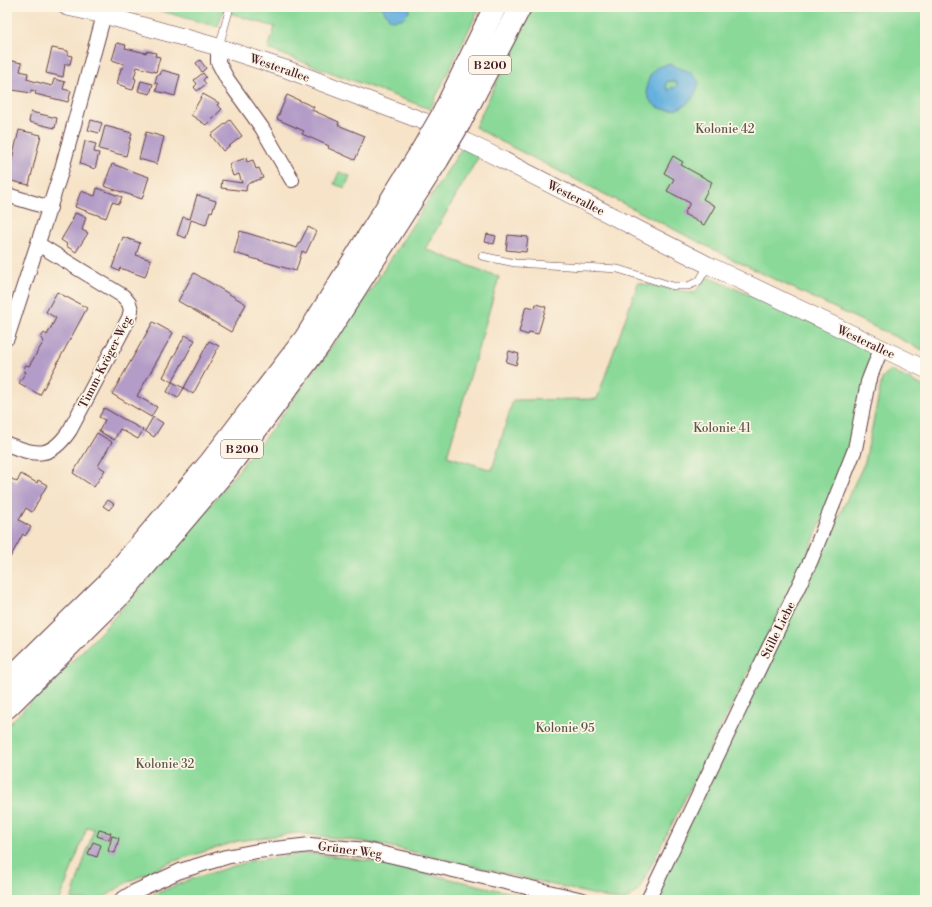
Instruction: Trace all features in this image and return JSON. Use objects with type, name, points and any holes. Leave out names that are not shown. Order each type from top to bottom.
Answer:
[{"type":"highway","name":"B 200","points":[[451,118],[495,7]]},
{"type":"highway","name":"B 200","points":[[7,707],[121,594],[225,471],[320,344],[429,155],[520,7]]},
{"type":"highway","name":"B 200","points":[[7,682],[107,584],[214,456],[305,339],[429,155]]},
{"type":"street","name":"Westerallee","points":[[67,7],[104,15],[218,47],[286,70],[423,121],[708,265],[925,369]]},
{"type":"street","points":[[7,338],[10,320],[38,244],[61,172],[104,15]]},
{"type":"street","points":[[218,47],[218,62],[227,79],[262,128],[292,180]]},
{"type":"street","points":[[7,195],[50,208]]},
{"type":"street","name":"Timm-Kröger-Weg","points":[[7,444],[24,451],[40,453],[53,449],[62,441],[70,430],[123,329],[131,310],[129,303],[123,296],[38,244]]},
{"type":"street","name":"Stille Liebe","points":[[648,900],[811,560],[855,449],[868,382],[881,349]]},
{"type":"street","name":"Grüner Weg","points":[[121,900],[134,892],[180,871],[226,857],[257,851],[310,845],[367,850],[583,900]]},
{"type":"lane","points":[[218,47],[230,7]]},
{"type":"lane","points":[[482,256],[515,263],[618,269],[673,286],[688,286],[699,281],[708,265]]},
{"type":"green space","points":[[147,7],[480,7],[430,109],[268,49],[275,27],[223,11],[218,27]]},
{"type":"green space","name":"Kolonie 42","points":[[533,7],[925,7],[925,351],[738,262],[475,127]]},
{"type":"green space","points":[[462,148],[479,156],[425,249],[499,277],[447,456],[492,470],[513,400],[597,399],[638,283],[695,293],[706,276],[876,350],[851,450],[804,563],[638,891],[626,900],[617,900],[379,844],[297,833],[238,841],[171,862],[126,883],[100,900],[71,900],[94,829],[87,827],[60,900],[7,900],[7,726],[103,630],[181,542],[274,426],[358,310]]},
{"type":"green space","points":[[339,172],[350,176],[345,188],[334,184]]},
{"type":"green space","points":[[889,370],[925,387],[925,900],[653,900],[865,462],[882,379]]},
{"type":"green space","points":[[306,853],[371,861],[543,900],[141,900],[191,879],[251,861]]},
{"type":"water","points":[[381,7],[410,7],[409,12],[402,19],[391,20]]},
{"type":"water","points":[[671,64],[689,72],[699,82],[694,95],[686,104],[677,109],[667,110],[658,107],[651,101],[647,92],[648,81],[654,70],[656,68]],"holes":[[[667,81],[676,82],[677,86],[668,90],[666,86]]]},
{"type":"building","points":[[7,26],[10,27],[8,38],[7,38]]},
{"type":"building","points":[[117,43],[126,45],[125,48],[146,53],[147,51],[156,53],[155,56],[160,57],[156,72],[137,67],[133,90],[117,84],[121,68],[123,68],[124,64],[112,60]]},
{"type":"building","points":[[52,48],[68,51],[68,55],[72,56],[70,64],[65,64],[63,77],[46,73]]},
{"type":"building","points":[[7,60],[22,63],[20,71],[28,73],[27,79],[52,86],[54,79],[65,82],[63,89],[71,91],[68,102],[35,94],[36,91],[31,90],[31,93],[7,89]]},
{"type":"building","points":[[200,60],[206,68],[202,72],[196,63]]},
{"type":"building","points":[[162,70],[180,75],[175,96],[156,91],[158,84],[155,83],[157,75],[160,75]]},
{"type":"building","points":[[203,73],[206,77],[203,80],[206,84],[197,91],[194,87],[197,84],[194,80]]},
{"type":"building","points":[[141,81],[153,84],[150,94],[138,91]]},
{"type":"building","points":[[203,94],[219,103],[217,105],[222,109],[206,125],[191,115]]},
{"type":"building","points":[[287,95],[314,107],[312,110],[339,122],[338,125],[365,136],[355,160],[302,134],[304,131],[277,119]]},
{"type":"building","points":[[31,112],[57,118],[55,128],[29,122]]},
{"type":"building","points":[[91,120],[102,123],[99,133],[88,130]]},
{"type":"building","points":[[230,120],[242,136],[223,151],[211,135]]},
{"type":"building","points":[[105,126],[132,133],[126,156],[99,149]]},
{"type":"building","points":[[19,130],[41,135],[29,185],[7,180]]},
{"type":"building","points":[[146,132],[164,137],[157,164],[139,159]]},
{"type":"building","points":[[85,141],[96,144],[94,152],[99,153],[95,169],[80,164]]},
{"type":"building","points":[[673,156],[683,162],[681,165],[712,182],[703,199],[715,206],[704,225],[684,214],[690,203],[667,191],[674,179],[664,173]]},
{"type":"building","points":[[246,158],[247,162],[253,160],[256,169],[259,168],[263,178],[247,184],[246,191],[221,188],[222,180],[242,183],[239,174],[233,176],[229,164]]},
{"type":"building","points":[[112,164],[149,177],[142,199],[104,186]]},
{"type":"building","points":[[97,188],[122,197],[119,204],[112,202],[106,218],[75,207],[81,191],[95,196]]},
{"type":"building","points":[[197,195],[216,201],[212,212],[210,211],[206,225],[191,220],[186,238],[177,235],[183,217],[190,219]]},
{"type":"building","points":[[75,213],[86,217],[82,230],[88,233],[76,252],[66,246],[67,244],[61,240]]},
{"type":"building","points":[[308,227],[316,231],[306,253],[302,251],[296,271],[234,253],[240,231],[297,248]]},
{"type":"building","points":[[487,234],[496,236],[494,244],[485,242]]},
{"type":"building","points":[[508,235],[528,237],[526,252],[506,250]]},
{"type":"building","points":[[123,237],[140,243],[136,255],[151,260],[145,277],[120,268],[119,271],[112,268]]},
{"type":"building","points":[[194,273],[246,304],[231,332],[178,301]]},
{"type":"building","points":[[57,292],[87,308],[40,395],[19,383],[26,372],[23,370],[24,368],[26,365],[29,366],[44,341],[41,339],[42,336],[44,333],[47,335],[56,318],[46,312]]},
{"type":"building","points":[[536,304],[546,307],[538,334],[529,332],[528,335],[519,332],[526,306],[535,308]]},
{"type":"building","points":[[153,322],[173,333],[137,396],[157,407],[151,417],[112,394]]},
{"type":"building","points":[[185,335],[195,340],[172,382],[163,377]]},
{"type":"building","points":[[209,341],[219,346],[193,394],[184,388]]},
{"type":"building","points":[[509,351],[519,354],[516,365],[506,362]]},
{"type":"building","points":[[172,382],[184,388],[178,398],[167,392]]},
{"type":"building","points":[[104,408],[143,430],[138,439],[120,429],[114,440],[99,431],[105,420],[99,417]]},
{"type":"building","points":[[153,417],[163,423],[154,437],[145,431]]},
{"type":"building","points":[[97,433],[112,442],[98,466],[105,470],[94,487],[73,473]]},
{"type":"building","points":[[21,474],[37,483],[38,480],[47,485],[32,512],[26,508],[19,520],[31,527],[25,536],[23,534],[7,563],[7,476],[17,482]]},
{"type":"building","points":[[108,500],[114,504],[109,510],[103,506]]},
{"type":"building","points":[[99,830],[111,833],[109,840],[97,836]]},
{"type":"building","points":[[112,836],[119,838],[115,853],[108,851]]},
{"type":"building","points":[[93,842],[101,845],[97,857],[88,854]]},
{"type":"park label","name":"Kolonie 41","points":[[722,428]]},
{"type":"park label","name":"Kolonie 95","points":[[565,728]]},
{"type":"park label","name":"Kolonie 32","points":[[165,764]]}]
